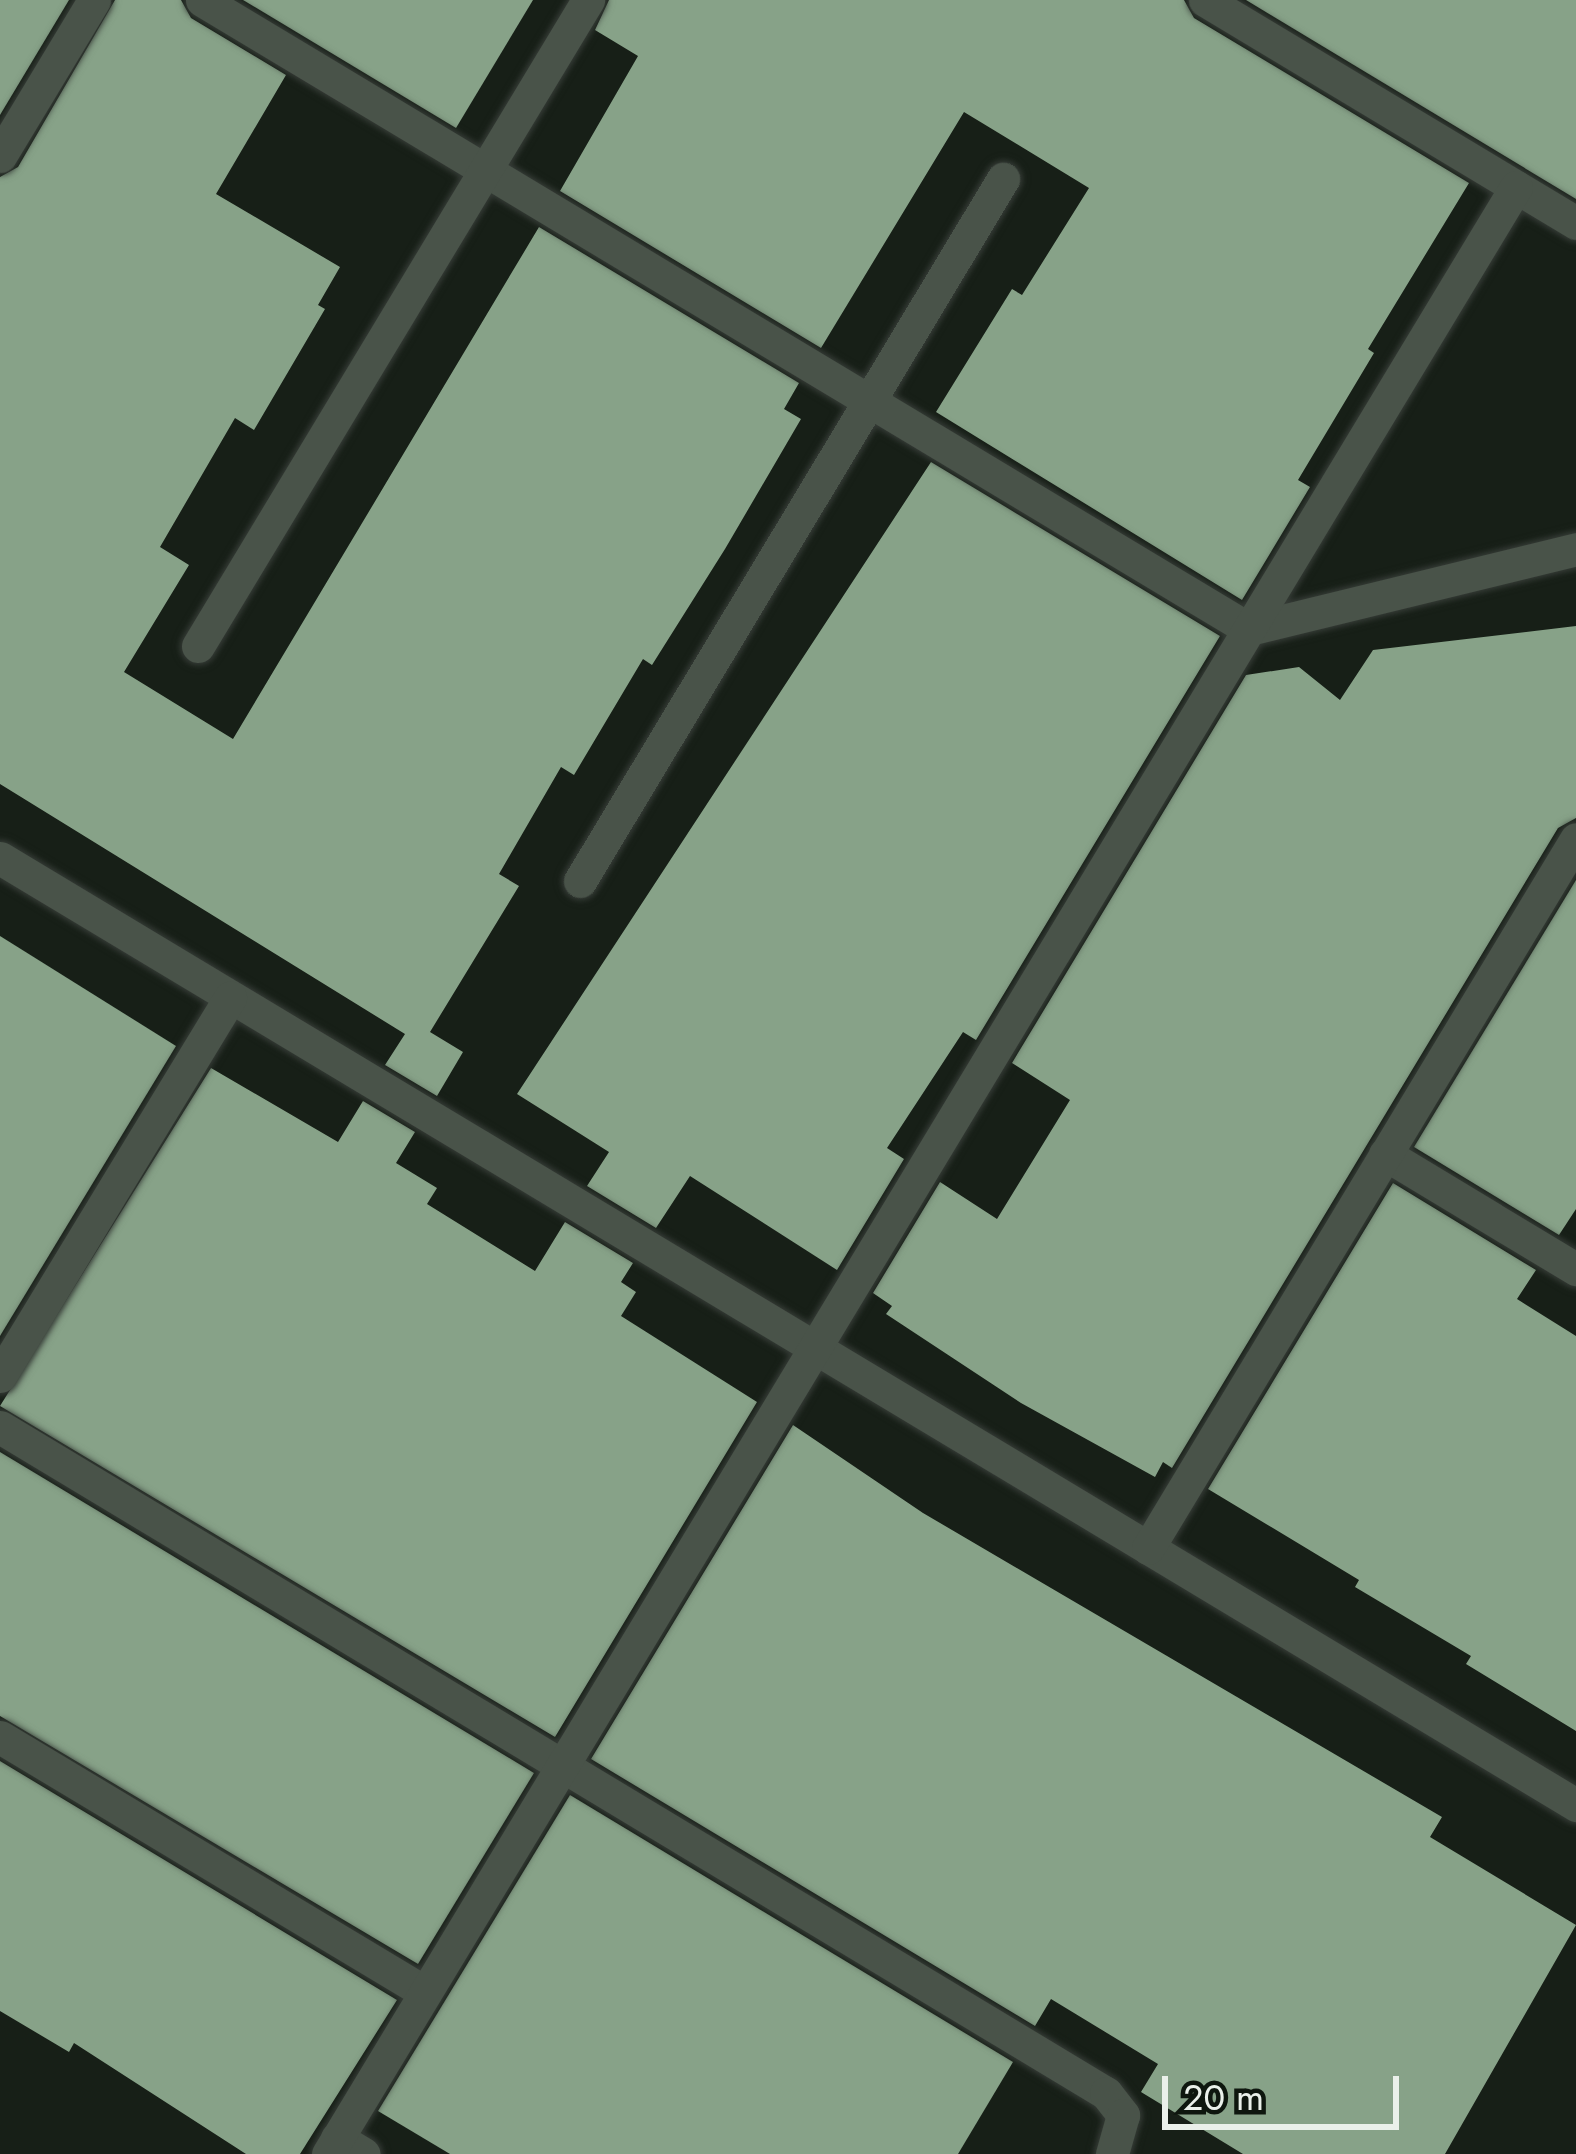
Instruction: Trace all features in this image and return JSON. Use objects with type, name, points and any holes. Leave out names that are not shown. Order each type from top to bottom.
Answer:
[{"type":"street","points":[[0,156],[94,0]]},
{"type":"street","points":[[202,0],[1249,629],[1576,549]]},
{"type":"street","points":[[198,646],[588,0]]},
{"type":"street","points":[[1205,0],[1576,223]]},
{"type":"street","points":[[580,881],[1003,179]]},
{"type":"street","points":[[343,2149],[424,1992],[1516,187]]},
{"type":"street","points":[[1148,1548],[1576,839]]},
{"type":"street","points":[[0,858],[1576,1805]]},
{"type":"street","points":[[0,1376],[230,997]]},
{"type":"street","points":[[1385,1154],[1576,1269]]},
{"type":"street","points":[[0,1426],[1106,2093],[1123,2115],[1112,2154]]},
{"type":"street","points":[[0,1737],[424,1992]]},
{"type":"building","points":[[0,0],[69,0],[0,115]]},
{"type":"building","points":[[115,0],[181,0],[191,18],[286,75],[216,194],[340,267],[318,305],[325,309],[254,430],[235,418],[160,547],[189,565],[124,672],[233,739],[539,227],[799,383],[784,409],[801,419],[725,549],[652,665],[643,659],[574,775],[561,767],[499,874],[519,886],[430,1032],[463,1052],[437,1096],[385,1065],[405,1034],[0,784],[0,177],[18,167]]},
{"type":"building","points":[[243,0],[533,0],[456,128]]},
{"type":"building","points":[[609,0],[1184,0],[1194,18],[1469,183],[1368,349],[1374,353],[1298,480],[1310,487],[1242,600],[936,412],[1012,289],[1022,295],[1089,188],[964,112],[821,348],[560,191],[638,56],[595,30]]},
{"type":"building","points":[[1246,0],[1576,0],[1576,199]]},
{"type":"building","points":[[931,462],[1220,636],[976,1040],[963,1032],[887,1148],[904,1159],[837,1270],[690,1176],[656,1228],[587,1186],[609,1152],[517,1094]]},
{"type":"building","points":[[1576,626],[1576,818],[1558,828],[1172,1468],[1163,1462],[1155,1477],[1021,1403],[886,1314],[892,1306],[873,1293],[940,1182],[997,1219],[1070,1100],[1012,1063],[1246,675],[1299,667],[1340,700],[1373,650]]},
{"type":"building","points":[[1576,880],[1576,1209],[1559,1235],[1414,1147]]},
{"type":"building","points":[[0,936],[176,1046],[0,1336]]},
{"type":"building","points":[[211,1068],[338,1142],[363,1101],[415,1132],[396,1163],[437,1188],[427,1204],[535,1271],[565,1222],[633,1263],[621,1282],[636,1292],[621,1316],[757,1402],[555,1737],[0,1406]]},
{"type":"building","points":[[1393,1183],[1536,1270],[1517,1299],[1576,1336],[1576,1731],[1466,1664],[1471,1656],[1355,1587],[1359,1580],[1208,1489]]},
{"type":"building","points":[[793,1425],[923,1513],[1442,1817],[1430,1837],[1576,1925],[1445,2154],[1243,2154],[1141,2092],[1158,2064],[1051,1999],[1035,2026],[591,1759]]},
{"type":"building","points":[[0,1452],[534,1773],[418,1964],[0,1716]]},
{"type":"building","points":[[0,1761],[397,2000],[300,2154],[246,2154],[74,2043],[69,2052],[0,2011]]},
{"type":"building","points":[[570,1795],[1013,2062],[958,2154],[450,2154],[378,2111]]}]
